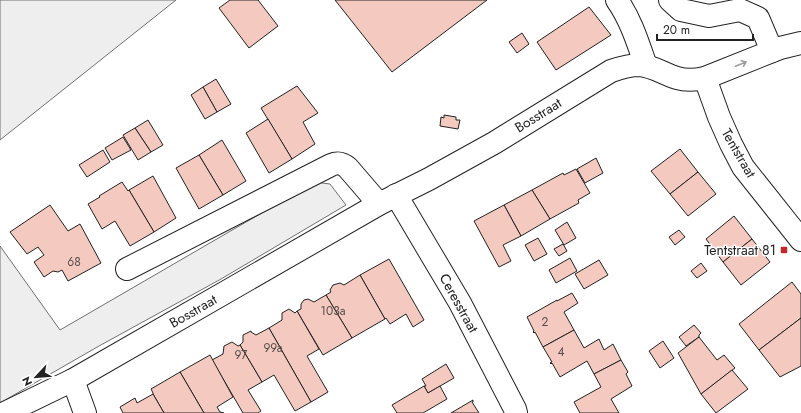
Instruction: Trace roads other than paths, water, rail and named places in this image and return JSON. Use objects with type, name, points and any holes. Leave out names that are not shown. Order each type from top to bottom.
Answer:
[{"type":"street","points":[[617,0],[630,23],[646,66]]},
{"type":"street","points":[[670,0],[681,10],[709,16],[740,10],[758,18],[772,51]]},
{"type":"street","name":"Bosstraat","points":[[5,413],[73,380],[388,200],[494,143],[611,71],[629,66],[646,66],[678,78],[692,81],[705,78],[780,48],[801,43]]},
{"type":"street","name":"Tentstraat","points":[[705,78],[719,117],[743,167],[801,240]]},
{"type":"street","points":[[127,268],[337,163],[344,164],[388,200]]},
{"type":"street","name":"Ceresstraat","points":[[388,200],[460,302],[516,413]]},
{"type":"street","points":[[73,380],[85,413]]},
{"type":"place","name":"Tentstraat 81","points":[[784,250]]}]
